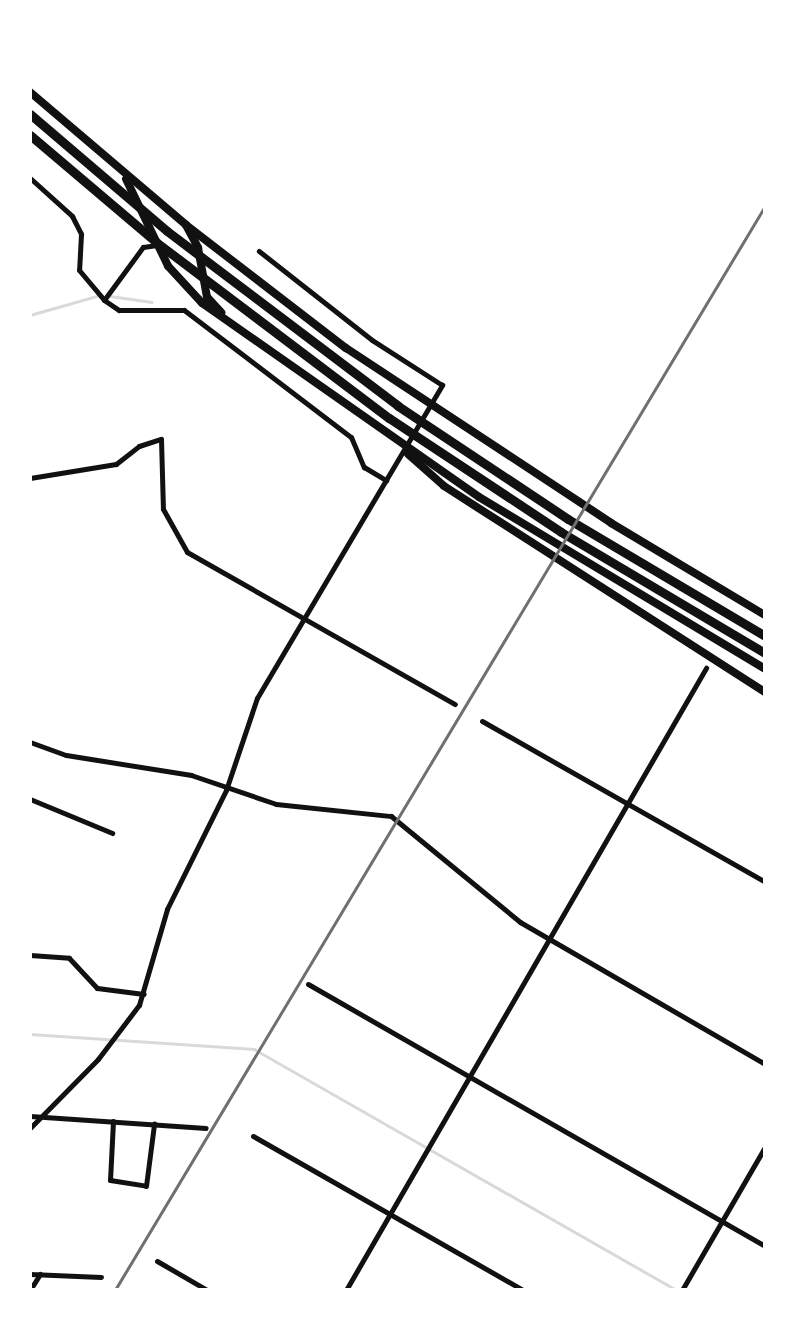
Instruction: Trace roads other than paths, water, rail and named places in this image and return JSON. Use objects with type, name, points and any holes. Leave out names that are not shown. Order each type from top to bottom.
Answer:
[{"type":"highway","points":[[30,92],[126,178],[186,225],[412,391],[611,523],[764,614]]},
{"type":"highway","points":[[30,114],[166,232],[398,406],[568,519],[765,636]]},
{"type":"highway","points":[[30,135],[156,242],[390,418],[561,532],[765,653]]},
{"type":"highway","points":[[126,178],[178,282],[382,432],[555,545],[765,670]]},
{"type":"highway","points":[[186,225],[198,248],[207,297],[228,320]]},
{"type":"highway","points":[[382,432],[444,486],[736,676],[765,692]]},
{"type":"street","points":[[30,178],[72,216],[81,234],[79,270],[104,300],[120,310],[184,310],[351,437],[364,467],[386,480]]},
{"type":"street","points":[[104,300],[144,247],[160,246]]},
{"type":"street","points":[[30,1128],[98,1059],[144,994],[167,909],[226,790],[257,698],[442,385],[372,340],[259,251]]},
{"type":"street","points":[[30,478],[116,464],[139,446],[162,439],[163,509],[187,552],[455,704]]},
{"type":"street","points":[[346,1290],[624,804],[706,668]]},
{"type":"street","points":[[482,721],[765,882]]},
{"type":"street","points":[[30,742],[66,755],[191,775],[226,790],[276,804],[391,816],[548,939],[765,1063]]},
{"type":"street","points":[[30,799],[112,833]]},
{"type":"street","points":[[30,955],[69,958],[97,988],[144,994]]},
{"type":"street","points":[[308,984],[765,1246]]},
{"type":"street","points":[[30,1116],[206,1128]]},
{"type":"street","points":[[113,1121],[114,1184],[146,1186],[154,1124]]},
{"type":"street","points":[[253,1136],[523,1290]]},
{"type":"street","points":[[682,1290],[765,1147]]},
{"type":"street","points":[[157,1261],[207,1290]]},
{"type":"street","points":[[30,1274],[101,1277]]},
{"type":"street","points":[[30,1290],[40,1274]]},
{"type":"waterway","points":[[30,315],[100,295]]},
{"type":"waterway","points":[[110,296],[152,302]]},
{"type":"waterway","points":[[30,1034],[254,1049],[676,1290]]},
{"type":"railway","points":[[115,1290],[765,206]]}]
